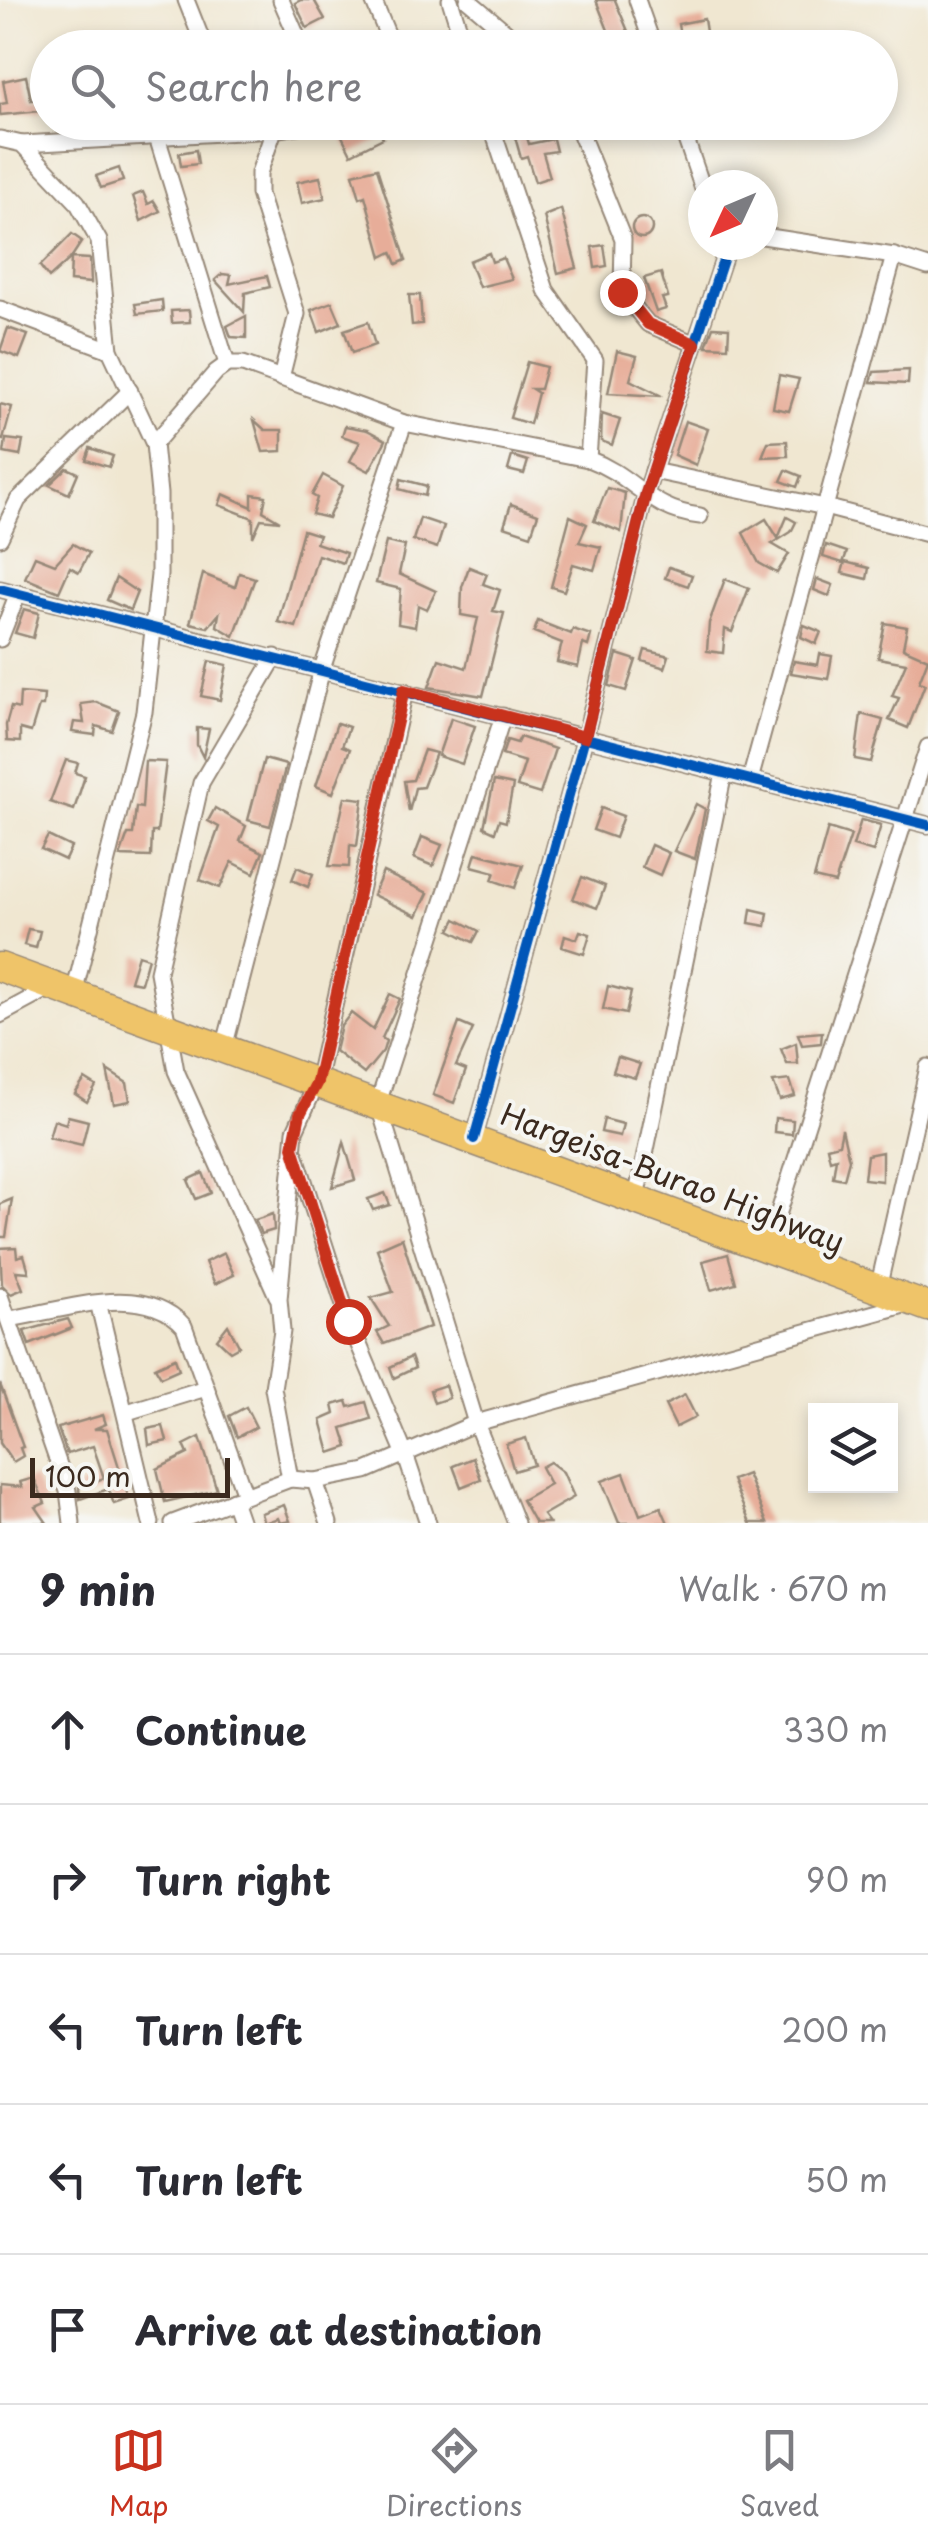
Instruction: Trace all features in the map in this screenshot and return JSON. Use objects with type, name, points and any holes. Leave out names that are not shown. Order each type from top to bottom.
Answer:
[{"type":"highway","name":"Hargeisa-Burao Highway","points":[[0,967],[378,1103],[636,1203],[922,1304]]},
{"type":"street","points":[[186,0],[198,30]]},
{"type":"street","points":[[281,0],[294,30]]},
{"type":"street","points":[[373,0],[386,30]]},
{"type":"street","points":[[450,0],[459,30]]},
{"type":"street","points":[[468,0],[504,30]]},
{"type":"street","points":[[637,0],[648,30]]},
{"type":"street","points":[[0,139],[22,144],[99,140]]},
{"type":"street","points":[[158,140],[227,364]]},
{"type":"street","points":[[271,140],[259,173],[259,194],[297,314],[282,378]]},
{"type":"street","points":[[496,140],[546,290],[594,360],[588,458]]},
{"type":"street","points":[[583,140],[623,239],[622,292],[648,324],[695,344]]},
{"type":"street","points":[[686,140],[696,170]]},
{"type":"street","points":[[0,1015],[62,991],[144,712],[159,559],[154,444],[110,350],[99,241],[77,202],[22,144]]},
{"type":"street","points":[[778,238],[894,256],[928,267]]},
{"type":"street","points":[[750,780],[894,256]]},
{"type":"street","points":[[474,1139],[585,737],[646,493],[721,260]]},
{"type":"street","points":[[0,309],[110,350]]},
{"type":"street","points":[[154,444],[227,364],[243,364],[404,423],[588,458],[609,466],[658,506],[700,516]]},
{"type":"street","points":[[0,538],[18,500],[130,391]]},
{"type":"street","points":[[224,1048],[322,669],[404,423]]},
{"type":"street","points":[[653,472],[825,507],[928,534]]},
{"type":"street","points":[[0,588],[928,825]]},
{"type":"street","points":[[0,639],[18,593]]},
{"type":"street","points":[[275,658],[201,783],[158,972],[176,1072],[279,1299]]},
{"type":"street","points":[[290,1479],[273,1388],[282,1331],[279,1299],[293,1147],[300,1114],[317,1082],[404,690]]},
{"type":"street","points":[[503,716],[378,1103],[476,1423],[516,1523]]},
{"type":"street","points":[[767,1250],[928,747]]},
{"type":"street","points":[[636,1203],[724,773]]},
{"type":"street","points":[[878,1289],[928,1067]]},
{"type":"street","points":[[293,1147],[348,1321],[406,1456],[428,1523]]},
{"type":"street","points":[[0,1296],[68,1491],[72,1523]]},
{"type":"street","points":[[8,1319],[152,1303],[172,1313],[184,1326],[206,1388],[239,1498],[241,1523]]},
{"type":"street","points":[[173,1523],[290,1479],[315,1480],[366,1471],[476,1423],[922,1304]]},
{"type":"street","points":[[99,1306],[151,1523]]},
{"type":"street","points":[[126,1412],[206,1388]]},
{"type":"street","points":[[315,1480],[329,1523]]},
{"type":"building","points":[[314,0],[325,19],[307,28],[295,3]]},
{"type":"building","points":[[596,0],[615,0],[628,30],[608,30]]},
{"type":"building","points":[[704,19],[706,30],[679,30],[678,24]]},
{"type":"building","points":[[26,76],[30,112],[0,115],[0,104],[7,103],[3,81]]},
{"type":"building","points":[[344,140],[379,140],[351,154]]},
{"type":"building","points":[[516,140],[528,140],[529,144],[553,140],[556,151],[543,153],[550,177],[535,182],[527,156],[521,158]]},
{"type":"building","points":[[196,150],[198,164],[181,166],[179,153]]},
{"type":"building","points":[[119,168],[123,181],[101,188],[96,176]]},
{"type":"building","points":[[377,168],[406,260],[397,264],[392,252],[382,257],[365,196],[360,198],[353,174]]},
{"type":"building","points":[[320,177],[325,198],[302,203],[297,182]]},
{"type":"building","points":[[143,192],[148,204],[154,201],[160,211],[141,221],[133,196]]},
{"type":"building","points":[[561,209],[577,268],[558,273],[544,216]]},
{"type":"building","points":[[638,218],[646,218],[652,228],[646,238],[638,238],[632,232],[632,224]]},
{"type":"building","points":[[72,234],[82,241],[71,258],[49,278],[40,266]]},
{"type":"building","points":[[604,245],[607,266],[595,268],[592,247]]},
{"type":"building","points":[[489,253],[492,262],[503,258],[512,279],[479,287],[469,261]]},
{"type":"building","points":[[71,258],[90,259],[91,283],[70,281]]},
{"type":"building","points":[[661,273],[668,297],[662,298],[666,309],[656,312],[644,278]]},
{"type":"building","points":[[222,274],[231,275],[229,284],[267,276],[270,287],[245,293],[244,312],[215,280]]},
{"type":"building","points":[[409,295],[420,295],[422,324],[412,325]]},
{"type":"building","points":[[162,300],[163,311],[137,314],[135,304]]},
{"type":"building","points":[[332,302],[341,323],[319,332],[311,310]]},
{"type":"building","points":[[189,310],[190,322],[172,323],[171,311]]},
{"type":"building","points":[[246,316],[246,338],[231,337],[227,326]]},
{"type":"building","points":[[368,322],[375,345],[352,353],[344,330]]},
{"type":"building","points":[[713,327],[729,328],[728,347],[706,346]]},
{"type":"building","points":[[8,328],[28,335],[19,358],[0,351]]},
{"type":"building","points":[[617,351],[637,356],[630,380],[662,396],[608,393]]},
{"type":"building","points":[[527,362],[546,367],[540,389],[532,389],[538,393],[530,424],[510,418]]},
{"type":"building","points":[[909,370],[908,384],[871,382],[874,372]]},
{"type":"building","points":[[779,375],[799,379],[789,411],[773,408]]},
{"type":"building","points":[[0,404],[12,407],[3,440],[0,439]]},
{"type":"building","points":[[602,414],[620,420],[612,445],[601,441]]},
{"type":"building","points":[[254,420],[265,430],[282,430],[282,451],[263,452]]},
{"type":"building","points":[[685,421],[708,429],[696,465],[674,455]]},
{"type":"building","points":[[345,426],[367,430],[386,440],[369,471],[350,461],[360,442],[342,436]]},
{"type":"building","points":[[6,439],[23,441],[20,456],[4,453]]},
{"type":"building","points":[[787,441],[788,456],[762,457],[768,442]]},
{"type":"building","points":[[90,448],[113,456],[109,467],[86,460]]},
{"type":"building","points":[[512,456],[528,461],[524,474],[508,470]]},
{"type":"building","points":[[67,468],[78,473],[69,494],[49,485]]},
{"type":"building","points":[[786,470],[801,476],[797,487],[781,481]]},
{"type":"building","points":[[323,475],[343,486],[328,518],[312,514],[317,498],[312,495]]},
{"type":"building","points":[[401,479],[427,486],[425,496],[399,489]]},
{"type":"building","points":[[607,488],[625,493],[621,532],[594,521]]},
{"type":"building","points":[[223,494],[252,507],[252,494],[266,496],[263,511],[280,521],[261,519],[253,537],[253,518],[219,505]]},
{"type":"building","points":[[511,504],[538,514],[531,535],[504,526]]},
{"type":"building","points":[[570,516],[587,524],[579,542],[601,547],[594,570],[573,564],[564,591],[551,587]]},
{"type":"building","points":[[787,517],[796,522],[791,532],[772,544],[789,554],[777,573],[759,563],[743,533],[766,519],[778,538]]},
{"type":"building","points":[[420,518],[444,526],[437,548],[413,540]]},
{"type":"building","points":[[303,530],[319,535],[316,543],[346,553],[343,563],[318,555],[296,627],[278,622]]},
{"type":"building","points":[[386,542],[405,546],[399,574],[436,591],[427,609],[418,605],[415,627],[398,624],[401,589],[376,583]]},
{"type":"building","points":[[73,544],[89,553],[79,572],[70,567],[59,592],[25,578],[35,556],[55,564]]},
{"type":"building","points":[[826,545],[847,552],[843,563],[823,557]]},
{"type":"building","points":[[845,562],[869,568],[867,579],[842,573]]},
{"type":"building","points":[[469,567],[487,574],[483,584],[500,590],[493,611],[504,613],[483,696],[429,687],[439,659],[466,668],[478,618],[461,615],[462,587]]},
{"type":"building","points":[[669,567],[692,575],[688,586],[665,578]]},
{"type":"building","points":[[239,573],[255,578],[234,636],[217,626],[219,614],[208,627],[190,623],[203,574],[235,587]]},
{"type":"building","points":[[116,578],[137,592],[130,610],[107,600]]},
{"type":"building","points":[[725,579],[749,588],[732,632],[725,629],[723,653],[707,651],[709,623]]},
{"type":"building","points":[[817,579],[833,585],[829,596],[814,590]]},
{"type":"building","points":[[24,609],[39,613],[33,638],[15,633]]},
{"type":"building","points":[[538,621],[571,634],[573,629],[591,635],[588,646],[583,644],[578,667],[557,662],[562,643],[534,632]]},
{"type":"building","points":[[885,623],[907,627],[903,648],[928,659],[919,682],[925,684],[908,728],[889,720],[899,698],[892,696],[906,663],[878,658]]},
{"type":"building","points":[[804,625],[821,632],[816,644],[801,637]]},
{"type":"building","points":[[645,650],[669,656],[665,668],[642,661]]},
{"type":"building","points":[[617,654],[636,660],[626,691],[609,686]]},
{"type":"building","points":[[820,654],[832,656],[828,679],[791,673],[794,661],[818,665]]},
{"type":"building","points":[[209,661],[227,665],[220,700],[201,696]]},
{"type":"building","points":[[20,693],[44,695],[43,706],[39,706],[31,732],[20,729],[20,742],[7,741],[6,725],[11,707],[19,709]]},
{"type":"building","points":[[96,702],[119,711],[112,731],[96,726],[95,735],[72,732],[74,722],[84,723],[81,704]]},
{"type":"building","points":[[861,714],[883,720],[871,762],[855,759]]},
{"type":"building","points":[[451,718],[475,726],[462,764],[438,756]]},
{"type":"building","points":[[337,723],[349,727],[342,746],[350,749],[333,793],[316,786]]},
{"type":"building","points":[[197,728],[209,729],[203,757],[197,745]]},
{"type":"building","points":[[520,737],[555,749],[540,794],[517,787],[525,762],[502,755],[507,740],[517,743]]},
{"type":"building","points":[[424,750],[436,753],[423,787],[415,788],[409,812],[404,781],[413,780]]},
{"type":"building","points":[[264,759],[286,765],[270,826],[248,820]]},
{"type":"building","points":[[66,760],[78,763],[75,773],[85,776],[74,810],[50,802]]},
{"type":"building","points":[[145,761],[166,762],[151,857],[120,856],[128,834],[133,834],[136,807],[142,808]]},
{"type":"building","points":[[494,781],[513,785],[506,822],[499,820],[495,832],[484,827]]},
{"type":"building","points":[[345,797],[363,799],[357,846],[350,845],[349,867],[329,866]]},
{"type":"building","points":[[696,804],[705,809],[695,859],[674,851]]},
{"type":"building","points":[[215,808],[246,826],[240,841],[263,852],[254,873],[232,862],[220,888],[200,880],[219,827],[208,821]]},
{"type":"building","points":[[601,808],[623,816],[615,838],[593,830]]},
{"type":"building","points":[[861,820],[881,825],[873,852],[853,846]]},
{"type":"building","points":[[828,828],[851,835],[835,883],[814,878]]},
{"type":"building","points":[[48,836],[71,847],[65,860],[41,849]]},
{"type":"building","points":[[422,837],[442,845],[433,866],[414,858]]},
{"type":"building","points":[[651,845],[669,853],[660,875],[642,867]]},
{"type":"building","points":[[476,853],[523,865],[515,888],[492,880],[495,872],[472,866]]},
{"type":"building","points":[[297,867],[313,874],[308,887],[292,880]]},
{"type":"building","points":[[383,872],[428,893],[417,916],[373,895]]},
{"type":"building","points":[[582,877],[605,886],[597,908],[573,899]]},
{"type":"building","points":[[751,909],[768,913],[766,926],[749,923]]},
{"type":"building","points":[[456,919],[479,931],[473,942],[450,930]]},
{"type":"building","points":[[28,929],[40,931],[36,948],[24,945]]},
{"type":"building","points":[[580,931],[590,934],[584,954],[562,947],[565,935],[577,939]]},
{"type":"building","points":[[138,955],[148,958],[141,983],[130,981]]},
{"type":"building","points":[[608,986],[631,992],[626,1014],[603,1009]]},
{"type":"building","points":[[390,994],[400,999],[382,1038],[386,1041],[383,1051],[364,1074],[335,1051],[341,1026],[351,1013],[373,1030]]},
{"type":"building","points":[[459,1023],[473,1029],[456,1066],[466,1070],[454,1103],[433,1095]]},
{"type":"building","points":[[822,1032],[821,1043],[802,1045],[798,1034]]},
{"type":"building","points":[[796,1043],[798,1064],[787,1064],[781,1049]]},
{"type":"building","points":[[618,1057],[640,1064],[635,1078],[613,1072]]},
{"type":"building","points":[[107,1070],[127,1083],[130,1101],[114,1104]]},
{"type":"building","points":[[85,1079],[96,1086],[87,1102],[75,1094]]},
{"type":"building","points":[[790,1080],[795,1096],[780,1100],[773,1082]]},
{"type":"building","points":[[68,1116],[88,1121],[82,1145],[49,1137],[54,1120],[66,1124]]},
{"type":"building","points":[[775,1118],[793,1120],[792,1134],[774,1132]]},
{"type":"building","points":[[604,1119],[623,1124],[620,1136],[601,1132]]},
{"type":"building","points":[[842,1129],[849,1160],[844,1179],[833,1177],[836,1158],[830,1160],[827,1147],[839,1144]]},
{"type":"building","points":[[344,1142],[355,1180],[332,1187],[338,1165]]},
{"type":"building","points":[[594,1143],[611,1155],[604,1165],[587,1154]]},
{"type":"building","points":[[882,1152],[882,1181],[864,1179],[867,1155]]},
{"type":"building","points":[[203,1173],[211,1193],[196,1199],[188,1180]]},
{"type":"building","points":[[385,1193],[390,1205],[373,1210],[368,1199]]},
{"type":"building","points":[[12,1199],[6,1237],[0,1237],[0,1204]]},
{"type":"building","points":[[273,1214],[274,1230],[261,1234],[255,1220]]},
{"type":"building","points":[[402,1238],[430,1327],[384,1344],[377,1332],[389,1326],[371,1298],[393,1292],[377,1249]]},
{"type":"building","points":[[16,1247],[17,1257],[24,1255],[29,1272],[16,1271],[23,1289],[11,1294],[2,1285],[0,1248]]},
{"type":"building","points":[[224,1253],[234,1275],[215,1284],[205,1262]]},
{"type":"building","points":[[728,1254],[736,1283],[711,1290],[703,1261]]},
{"type":"building","points":[[68,1319],[72,1328],[29,1345],[24,1331]]},
{"type":"building","points":[[228,1325],[239,1346],[230,1351],[217,1339]]},
{"type":"building","points":[[411,1357],[415,1368],[394,1378],[390,1367]]},
{"type":"building","points":[[175,1358],[179,1369],[161,1377],[155,1367]]},
{"type":"building","points":[[0,1384],[23,1447],[23,1456],[13,1462],[0,1443]]},
{"type":"building","points":[[445,1385],[449,1398],[434,1403],[430,1390]]},
{"type":"building","points":[[685,1395],[696,1417],[676,1427],[665,1405]]},
{"type":"building","points":[[347,1401],[349,1407],[366,1402],[371,1419],[342,1428],[348,1447],[330,1453],[321,1420],[335,1414],[333,1405]]},
{"type":"building","points":[[246,1407],[256,1427],[237,1437],[229,1416]]},
{"type":"building","points":[[103,1415],[106,1424],[94,1429],[107,1429],[129,1499],[114,1504],[108,1489],[80,1499],[79,1487],[104,1478],[93,1446],[67,1454],[58,1428]]},
{"type":"building","points":[[163,1426],[167,1441],[149,1445],[147,1429]]},
{"type":"building","points":[[200,1437],[217,1490],[165,1502],[157,1469],[188,1454],[184,1445]]},
{"type":"building","points":[[526,1438],[534,1465],[514,1471],[506,1444]]},
{"type":"building","points":[[473,1458],[481,1479],[461,1487],[453,1466]]},
{"type":"building","points":[[550,1462],[563,1472],[574,1497],[543,1515],[549,1523],[535,1523],[522,1500],[550,1484],[541,1467]]},
{"type":"building","points":[[624,1473],[640,1515],[661,1507],[668,1523],[619,1523],[602,1481]]},
{"type":"building","points":[[747,1474],[767,1523],[750,1523],[732,1480]]},
{"type":"building","points":[[34,1478],[45,1503],[36,1507],[47,1523],[0,1523],[0,1485],[22,1487],[20,1482]]},
{"type":"building","points":[[284,1505],[290,1521],[280,1523],[278,1518],[264,1523],[261,1513]]},
{"type":"cycle path","points":[[474,1139],[585,737],[646,493],[723,260]]},
{"type":"cycle path","points":[[0,589],[928,825]]},
{"type":"route","points":[[348,1321],[293,1147],[294,1130],[317,1082],[404,690],[585,737],[646,493],[695,344],[648,324],[622,292]]}]
